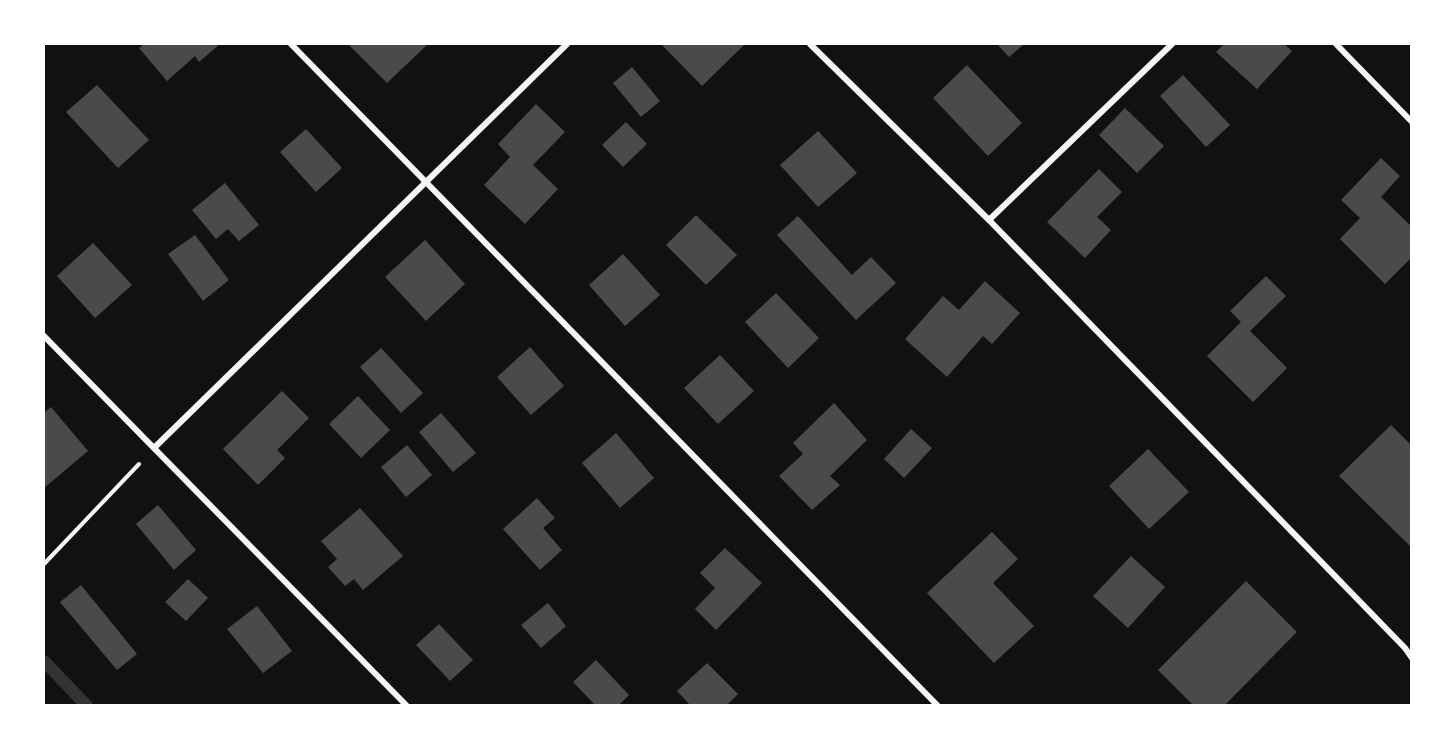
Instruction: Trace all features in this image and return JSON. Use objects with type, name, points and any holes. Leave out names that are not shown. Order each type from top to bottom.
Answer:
[{"type":"street","points":[[291,44],[938,705]]},
{"type":"street","points":[[154,448],[567,44]]},
{"type":"street","points":[[810,44],[989,220],[1412,658]]},
{"type":"street","points":[[989,220],[1172,44]]},
{"type":"street","points":[[1336,44],[1412,122]]},
{"type":"street","points":[[44,336],[407,705]]},
{"type":"path","points":[[44,564],[154,448]]},
{"type":"building","points":[[144,44],[220,44],[199,62],[195,56],[167,81],[139,48]]},
{"type":"building","points":[[348,44],[428,44],[387,83]]},
{"type":"building","points":[[661,44],[745,44],[702,86]]},
{"type":"building","points":[[997,44],[1024,44],[1009,57]]},
{"type":"building","points":[[1224,44],[1284,44],[1292,51],[1257,89],[1216,52]]},
{"type":"building","points":[[967,65],[1022,123],[988,156],[933,98]]},
{"type":"building","points":[[632,67],[660,101],[641,117],[613,83]]},
{"type":"building","points":[[1183,75],[1230,125],[1206,147],[1160,96]]},
{"type":"building","points":[[97,85],[149,140],[118,168],[66,112]]},
{"type":"building","points":[[536,104],[565,132],[533,165],[558,189],[525,224],[484,185],[510,157],[498,144]]},
{"type":"building","points":[[1125,108],[1164,146],[1137,173],[1099,135]]},
{"type":"building","points":[[626,122],[647,144],[623,167],[602,145]]},
{"type":"building","points":[[306,129],[342,168],[316,192],[280,152]]},
{"type":"building","points":[[818,131],[857,173],[818,207],[780,165]]},
{"type":"building","points":[[1381,158],[1400,176],[1381,197],[1412,227],[1412,257],[1385,284],[1340,239],[1360,218],[1341,200]]},
{"type":"building","points":[[1099,169],[1122,192],[1097,217],[1111,230],[1085,258],[1047,222]]},
{"type":"building","points":[[225,183],[259,225],[239,241],[228,229],[216,239],[192,210]]},
{"type":"building","points":[[696,215],[737,255],[706,285],[666,245]]},
{"type":"building","points":[[798,216],[852,275],[871,257],[896,283],[856,320],[777,235]]},
{"type":"building","points":[[195,235],[229,280],[203,301],[168,254]]},
{"type":"building","points":[[425,240],[465,284],[426,321],[385,277]]},
{"type":"building","points":[[93,243],[132,285],[95,318],[57,276]]},
{"type":"building","points":[[623,254],[660,295],[625,326],[589,285]]},
{"type":"building","points":[[1266,276],[1286,296],[1250,331],[1287,368],[1253,402],[1207,356],[1241,322],[1230,311]]},
{"type":"building","points":[[985,281],[1020,313],[992,344],[983,336],[947,377],[905,339],[943,296],[959,310]]},
{"type":"building","points":[[776,293],[819,338],[788,368],[745,322]]},
{"type":"building","points":[[530,347],[564,386],[531,415],[497,377]]},
{"type":"building","points":[[381,348],[423,393],[401,413],[360,367]]},
{"type":"building","points":[[720,355],[754,391],[718,424],[684,388]]},
{"type":"building","points":[[282,391],[309,418],[277,450],[285,458],[258,485],[223,449]]},
{"type":"building","points":[[358,396],[390,430],[361,458],[329,424]]},
{"type":"building","points":[[834,403],[867,440],[830,476],[840,485],[812,510],[779,476],[803,454],[793,443]]},
{"type":"building","points":[[51,407],[88,451],[44,488],[44,413]]},
{"type":"building","points":[[441,413],[476,453],[453,472],[419,432]]},
{"type":"building","points":[[1391,425],[1412,446],[1412,548],[1339,476]]},
{"type":"building","points":[[911,429],[932,448],[904,478],[884,459]]},
{"type":"building","points":[[616,433],[654,478],[620,508],[582,463]]},
{"type":"building","points":[[407,445],[432,475],[406,497],[381,467]]},
{"type":"building","points":[[1148,449],[1189,492],[1149,529],[1109,486]]},
{"type":"building","points":[[537,498],[555,518],[543,528],[562,550],[540,570],[503,529]]},
{"type":"building","points":[[158,505],[196,550],[174,570],[136,524]]},
{"type":"building","points":[[360,508],[403,556],[363,590],[354,579],[345,586],[328,567],[337,559],[321,541]]},
{"type":"building","points":[[992,532],[1018,559],[993,583],[1034,626],[994,663],[927,593]]},
{"type":"building","points":[[725,548],[762,583],[716,630],[695,609],[715,588],[700,573]]},
{"type":"building","points":[[1131,556],[1165,587],[1128,628],[1093,596]]},
{"type":"building","points":[[188,579],[208,598],[186,621],[165,602]]},
{"type":"building","points":[[1246,581],[1297,632],[1224,706],[1194,706],[1158,670]]},
{"type":"building","points":[[81,585],[137,654],[117,670],[60,602]]},
{"type":"building","points":[[548,603],[566,626],[541,648],[521,625]]},
{"type":"building","points":[[257,606],[292,651],[263,673],[227,629]]},
{"type":"building","points":[[439,624],[473,660],[450,681],[416,645]]},
{"type":"building","points":[[596,660],[629,695],[618,706],[596,706],[573,682]]},
{"type":"building","points":[[707,663],[738,694],[726,706],[691,706],[677,691]]},
{"type":"waterway","points":[[44,661],[87,706]]}]
